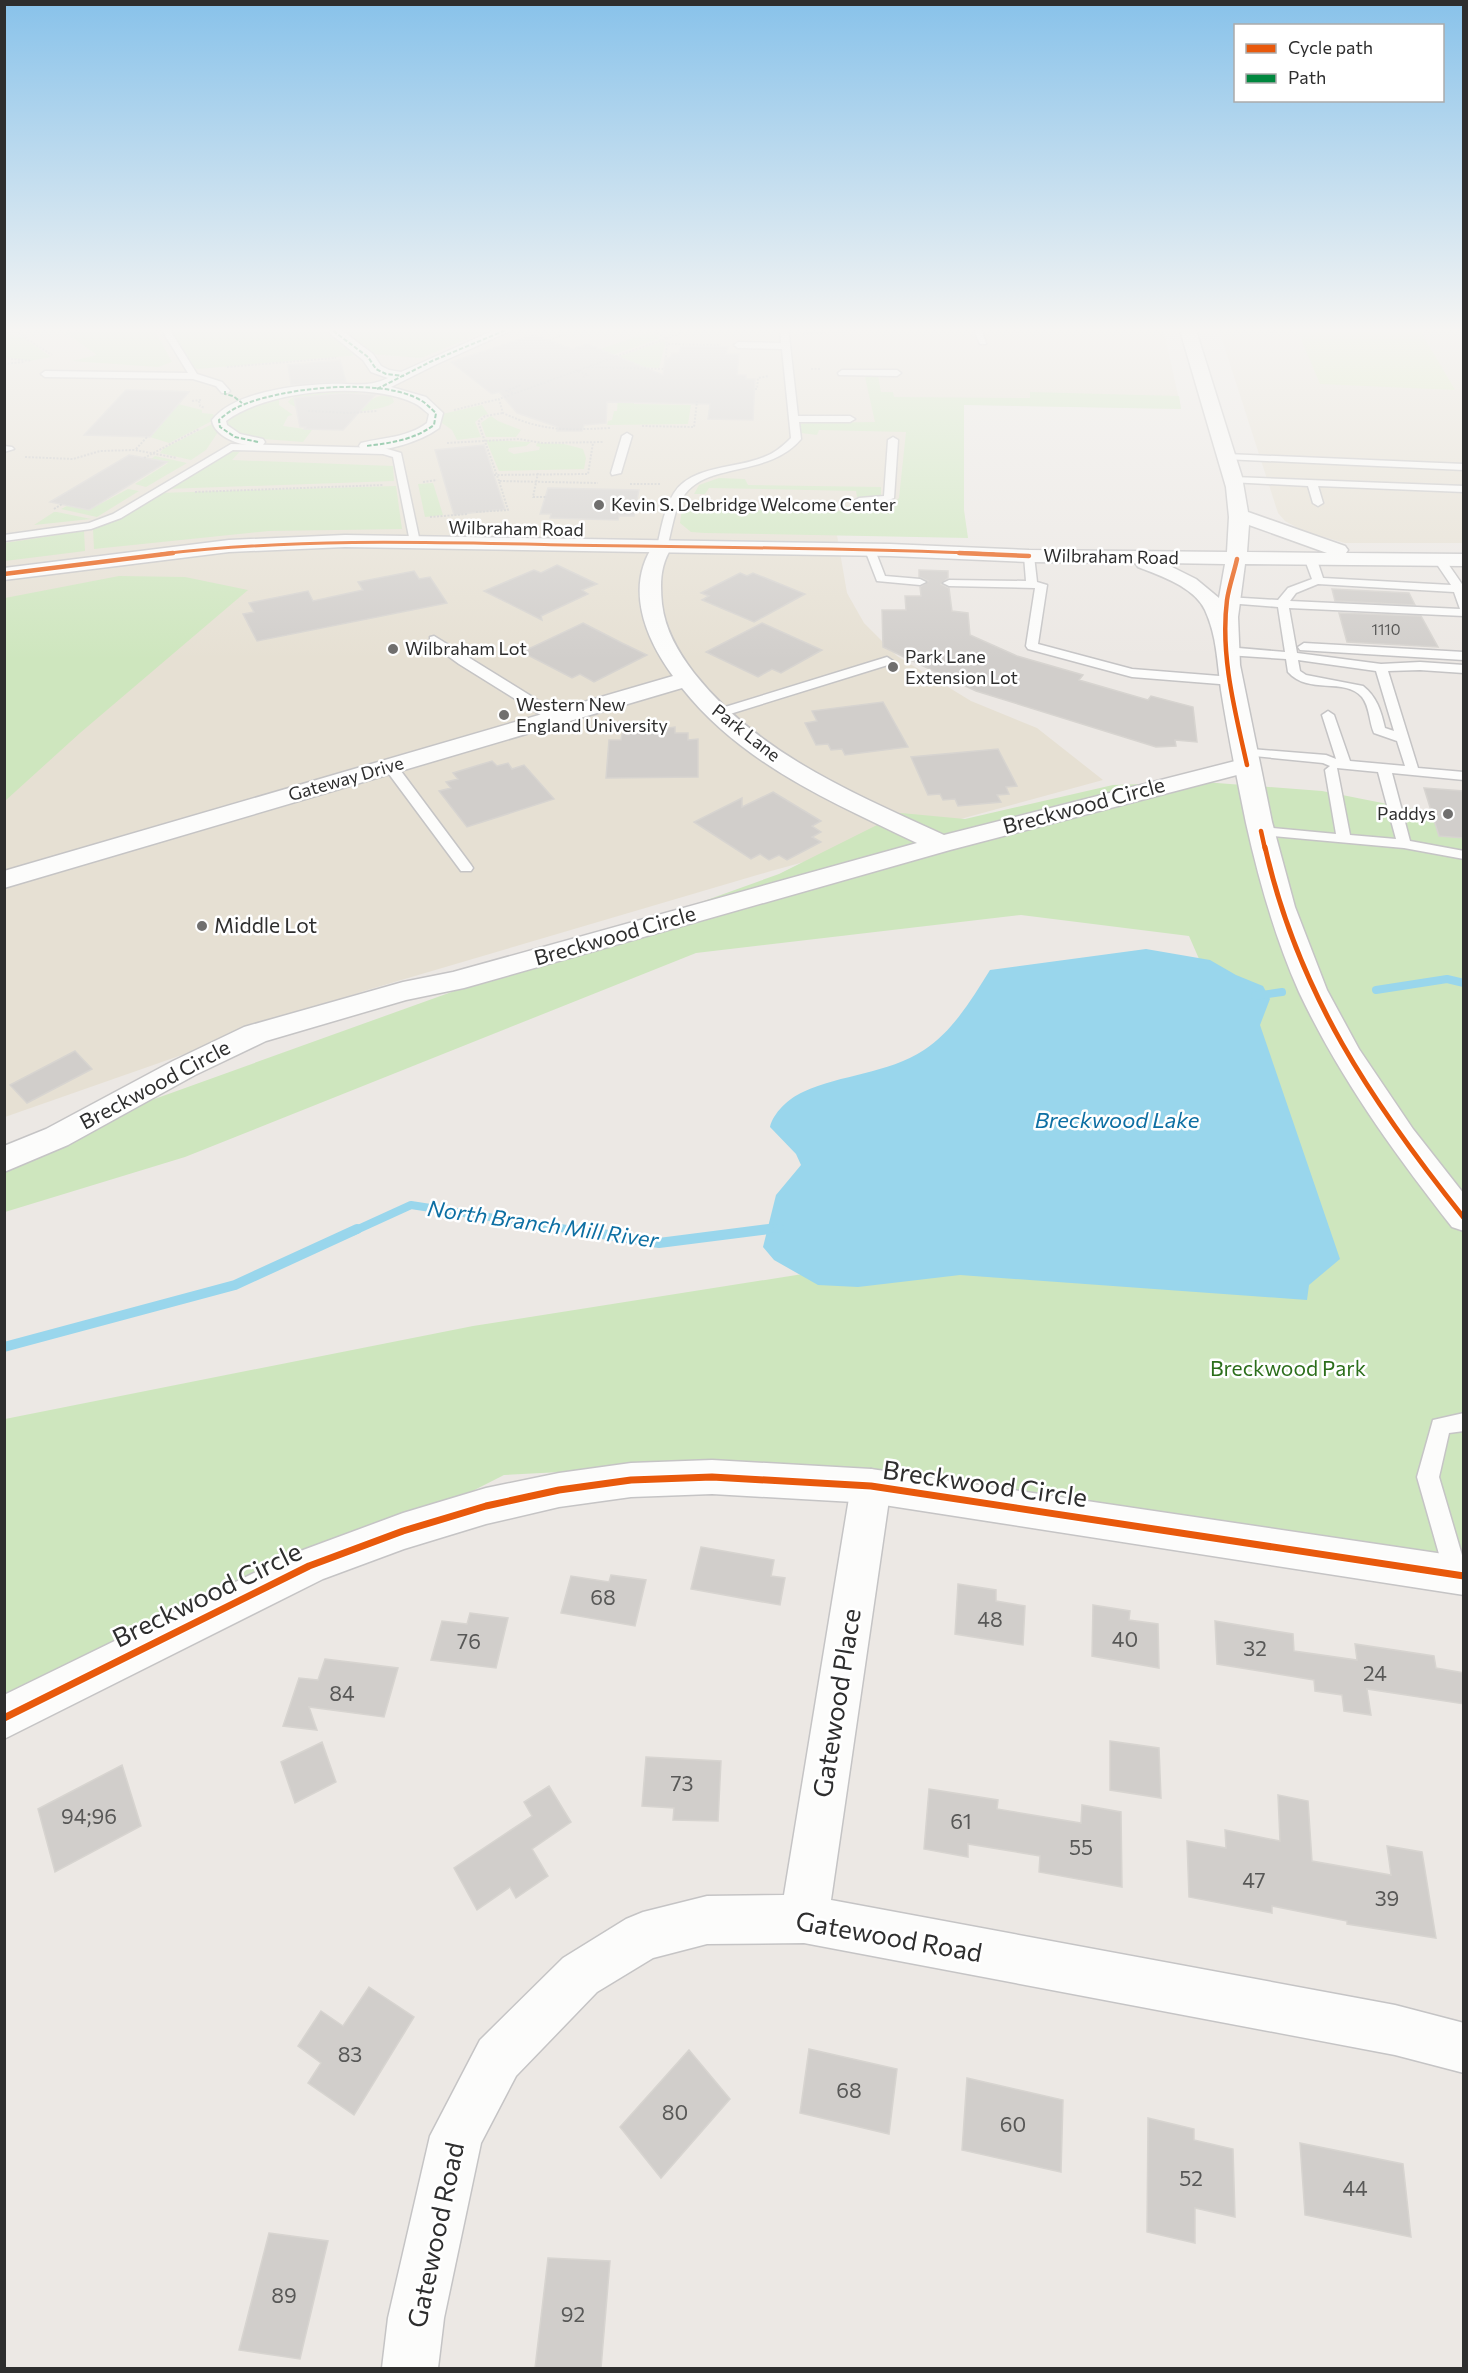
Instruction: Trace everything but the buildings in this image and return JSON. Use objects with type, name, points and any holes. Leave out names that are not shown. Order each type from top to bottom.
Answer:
[{"type":"street","points":[[242,438],[258,442]]},
{"type":"street","points":[[366,446],[408,438]]},
{"type":"street","points":[[1221,438],[1234,480],[1239,515],[1237,559],[1227,600],[1227,642],[1232,681],[1261,831],[1291,937],[1329,1021],[1384,1111],[1464,1218]]},
{"type":"street","points":[[1239,515],[1326,547],[1381,560]]},
{"type":"street","name":"Wilbraham Road","points":[[4,573],[229,546],[327,541],[870,550],[1029,556],[1464,560]]},
{"type":"street","name":"Park Lane","points":[[662,547],[653,558],[650,579],[651,605],[657,628],[665,648],[687,679],[717,714],[754,743],[808,778],[941,844]]},
{"type":"street","points":[[1129,557],[1193,586],[1211,603],[1227,642]]},
{"type":"street","name":"Gateway Drive","points":[[4,880],[687,679]]},
{"type":"street","name":"Breckwood Circle","points":[[4,1160],[77,1126],[222,1049],[269,1029],[403,991],[454,981],[1115,797],[1246,758]]},
{"type":"street","name":"Breckwood Circle","points":[[4,1718],[309,1566],[403,1531],[477,1508],[567,1488],[650,1478],[712,1477],[871,1486],[1460,1576]]},
{"type":"street","name":"Gatewood Place","points":[[804,1919],[871,1486]]},
{"type":"street","name":"Gatewood Road","points":[[410,2368],[416,2318],[456,2136],[498,2058],[580,1975],[643,1936],[707,1920],[804,1919],[1395,2031],[1464,2048]]},
{"type":"lane","points":[[616,473],[626,438]]},
{"type":"lane","points":[[662,547],[681,490],[695,481],[759,463],[787,450],[796,438]]},
{"type":"lane","points":[[859,501],[889,498],[893,440]]},
{"type":"lane","points":[[4,538],[91,526],[117,516],[231,447],[281,446],[384,451],[398,455],[415,542]]},
{"type":"lane","points":[[1227,457],[1464,467]]},
{"type":"lane","points":[[1234,480],[1464,489]]},
{"type":"lane","points":[[1312,483],[1318,503]]},
{"type":"lane","points":[[870,550],[881,579],[920,582]]},
{"type":"lane","points":[[1029,556],[1032,585]]},
{"type":"lane","points":[[1311,560],[1318,581],[1340,594],[1435,599],[1459,589]]},
{"type":"lane","points":[[1440,560],[1459,589],[1464,607]]},
{"type":"lane","points":[[1318,581],[1294,588],[1284,598],[1294,672],[1309,681],[1357,688],[1367,695],[1379,730],[1403,739]]},
{"type":"lane","points":[[949,583],[1041,585],[1032,646],[1132,673],[1232,681]]},
{"type":"lane","points":[[1227,600],[1283,604],[1340,594],[1386,596],[1435,599],[1464,613]]},
{"type":"lane","points":[[434,640],[449,653],[537,703],[556,718]]},
{"type":"lane","points":[[1227,642],[1381,668],[1420,666],[1464,669]]},
{"type":"lane","points":[[1291,651],[1464,656]]},
{"type":"lane","points":[[717,714],[887,661]]},
{"type":"lane","points":[[1381,668],[1413,772]]},
{"type":"lane","points":[[1328,715],[1338,766],[1344,839]]},
{"type":"lane","points":[[1246,758],[1464,776]]},
{"type":"lane","points":[[390,766],[466,868]]},
{"type":"lane","points":[[1384,769],[1404,844]]},
{"type":"lane","points":[[1261,831],[1404,844],[1464,855]]},
{"type":"lane","points":[[1460,1576],[1428,1477],[1440,1426],[1464,1422]]},
{"type":"path","points":[[135,450],[147,438]]},
{"type":"path","points":[[144,458],[183,438]]},
{"type":"path","points":[[476,512],[508,510],[484,440]]},
{"type":"path","points":[[443,443],[484,440],[612,442]]},
{"type":"path","points":[[455,442],[457,448]]},
{"type":"path","points":[[495,475],[588,474],[593,443]]},
{"type":"path","points":[[23,457],[73,459],[115,449],[135,450],[183,459]]},
{"type":"path","points":[[538,473],[533,497],[546,497]]},
{"type":"path","points":[[416,482],[437,480]]},
{"type":"path","points":[[499,481],[605,483]]},
{"type":"path","points":[[628,484],[662,484]]},
{"type":"path","points":[[186,492],[384,485]]},
{"type":"path","points":[[54,509],[62,504]]},
{"type":"path","points":[[424,518],[468,514]]},
{"type":"shaded area","name":"Western New England University","points":[[4,438],[921,438],[911,535],[837,535],[847,593],[864,623],[897,656],[971,701],[1037,728],[1103,780],[771,871],[364,991],[5,1117]]},
{"type":"shaded area","points":[[1254,438],[1463,438],[1463,543],[1345,543],[1303,531],[1285,521],[1278,513]]},
{"type":"green space","points":[[152,438],[179,438],[169,443]]},
{"type":"green space","points":[[185,438],[214,438],[206,450],[191,460],[160,453],[163,449]]},
{"type":"green space","points":[[248,438],[306,438],[303,442]]},
{"type":"green space","points":[[905,438],[964,438],[964,510],[968,538],[705,533],[691,532],[680,523],[682,509],[858,511],[858,505],[880,505],[899,498]]},
{"type":"green space","points":[[486,440],[531,442],[526,446],[509,448],[508,451],[514,454],[539,450],[537,443],[564,444],[583,449],[586,458],[584,469],[499,471]]},
{"type":"green space","points":[[242,449],[232,460],[393,466],[394,481],[165,489],[226,451]]},
{"type":"green space","points":[[155,456],[187,463],[146,487],[135,484],[168,463],[151,459]]},
{"type":"green space","points":[[719,478],[745,479],[748,485],[881,487],[881,495],[857,497],[856,491],[709,488],[705,494],[694,494],[699,485]]},
{"type":"green space","points":[[433,483],[443,515],[425,517],[418,484]]},
{"type":"green space","points":[[396,486],[402,529],[269,531],[94,549],[93,529],[121,517],[158,493]]},
{"type":"green space","points":[[128,489],[139,491],[97,517],[61,509],[67,506],[89,510]]},
{"type":"green space","points":[[57,512],[91,519],[34,525]]},
{"type":"green space","points":[[84,531],[85,551],[5,561],[5,543]]},
{"type":"green space","points":[[119,576],[185,577],[248,590],[80,733],[5,801],[5,598]]},
{"type":"green space","name":"Breckwood Park","points":[[1204,782],[1322,791],[1463,819],[1463,1574],[751,1462],[504,1475],[5,1728],[5,1419],[473,1326],[1221,1208],[1258,1094],[1189,936],[1021,915],[696,953],[185,1157],[5,1212],[4,1144],[85,1124],[779,874],[901,813],[965,819],[1113,785]]},
{"type":"water","name":"Breckwood Lake","points":[[1146,949],[1210,960],[1236,975],[1263,986],[1270,999],[1260,1025],[1340,1259],[1309,1285],[1307,1300],[960,1275],[858,1287],[818,1285],[774,1260],[763,1247],[776,1195],[801,1165],[796,1154],[770,1127],[774,1116],[787,1102],[818,1086],[895,1064],[924,1050],[953,1024],[990,970]]},
{"type":"waterway","name":"North Branch Mill River","points":[[1376,990],[1447,979],[1464,983]]},
{"type":"waterway","name":"North Branch Mill River","points":[[1255,996],[1282,992]]},
{"type":"waterway","name":"North Branch Mill River","points":[[354,1231],[411,1205],[580,1231]]},
{"type":"waterway","name":"North Branch Mill River","points":[[757,1231],[780,1228]]},
{"type":"waterway","name":"North Branch Mill River","points":[[4,1347],[235,1285],[357,1229]]},
{"type":"waterway","name":"North Branch Mill River","points":[[570,1229],[659,1243],[769,1229]]},
{"type":"marked path","points":[[238,438],[258,442]]},
{"type":"marked path","points":[[366,446],[409,438]]},
{"type":"cycle path","points":[[4,574],[229,546],[345,541],[890,550],[1029,556]]},
{"type":"cycle path","points":[[1237,559],[1227,600],[1225,620],[1227,662],[1247,765]]},
{"type":"cycle path","points":[[1261,831],[1290,932],[1313,991],[1328,1021],[1382,1109],[1464,1218]]},
{"type":"cycle path","points":[[4,1718],[309,1566],[403,1531],[486,1506],[559,1490],[631,1480],[712,1477],[871,1486],[1464,1576]]},
{"type":"place","name":"Kevin S. Delbridge Welcome Center","points":[[599,505]]},
{"type":"place","name":"Wilbraham Lot","points":[[393,649]]},
{"type":"place","name":"Park Lane Extension Lot","points":[[893,667]]},
{"type":"place","name":"Western New England University","points":[[504,715]]},
{"type":"place","name":"Paddys","points":[[1448,814]]},
{"type":"place","name":"Middle Lot","points":[[202,926]]}]
